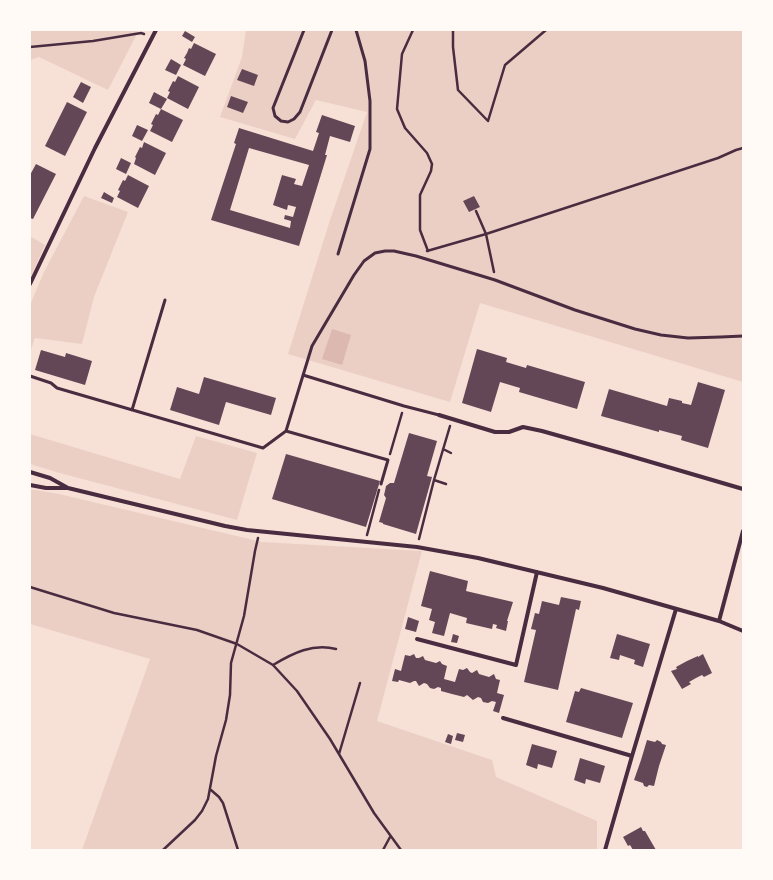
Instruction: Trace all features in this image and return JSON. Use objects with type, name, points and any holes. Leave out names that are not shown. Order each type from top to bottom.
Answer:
[{"type":"street","points":[[30,284],[95,148],[156,30]]},
{"type":"street","points":[[439,415],[495,432],[509,432],[522,427],[542,431],[743,489]]},
{"type":"street","points":[[30,472],[50,478],[68,488]]},
{"type":"street","points":[[30,485],[46,488],[68,488],[225,526],[260,532],[418,547],[478,558],[603,588],[719,621],[743,631]]},
{"type":"street","points":[[719,621],[743,531]]},
{"type":"street","points":[[417,639],[516,665],[537,572]]},
{"type":"street","points":[[605,850],[676,609]]},
{"type":"street","points":[[503,718],[632,756]]},
{"type":"lane","points":[[304,30],[273,108],[275,116],[281,121],[288,122],[294,119],[300,112],[332,30]]},
{"type":"lane","points":[[338,254],[370,149],[370,101],[365,61],[356,30]]},
{"type":"lane","points":[[30,376],[51,383],[56,388],[263,448],[286,431],[312,346],[354,275],[364,261],[375,253],[385,251],[394,251],[416,256],[495,280],[575,310],[635,329],[661,335],[688,338],[743,336]]},
{"type":"lane","points":[[132,410],[165,300]]},
{"type":"lane","points":[[303,376],[439,415]]},
{"type":"lane","points":[[286,431],[388,460],[381,484]]},
{"type":"path","points":[[413,30],[402,54],[397,109],[405,128],[427,153],[432,164],[431,172],[420,195],[420,230],[428,251]]},
{"type":"path","points":[[453,30],[453,48],[458,90],[488,121],[505,65],[546,30]]},
{"type":"path","points":[[30,47],[93,41],[141,33],[153,36]]},
{"type":"path","points":[[416,256],[718,158],[743,148]]},
{"type":"path","points":[[476,211],[486,234],[492,258],[495,280]]},
{"type":"path","points":[[388,460],[404,406]]},
{"type":"path","points":[[418,547],[434,480],[452,418]]},
{"type":"path","points":[[443,449],[451,452]]},
{"type":"path","points":[[434,480],[446,484]]},
{"type":"path","points":[[365,541],[381,484]]},
{"type":"path","points":[[163,850],[195,820],[202,811],[211,790],[216,756],[226,720],[230,695],[231,663],[244,616],[255,551],[260,532]]},
{"type":"path","points":[[30,587],[114,613],[197,630],[236,644],[273,665],[297,691],[330,739],[374,813],[401,850]]},
{"type":"path","points":[[273,665],[282,659],[312,647],[329,647],[336,649]]},
{"type":"path","points":[[339,754],[360,683]]},
{"type":"path","points":[[211,790],[219,797],[223,804],[238,850]]},
{"type":"path","points":[[383,850],[390,836]]},
{"type":"shaded area","points":[[30,30],[139,30],[108,90],[39,57],[30,60]]},
{"type":"shaded area","points":[[246,30],[743,30],[743,382],[480,303],[450,402],[288,354],[330,220],[367,112],[316,100],[295,139],[220,117],[242,57]]},
{"type":"shaded area","points":[[84,196],[128,212],[94,297],[82,344],[35,338],[30,352],[30,305],[44,272]]},
{"type":"shaded area","points":[[30,236],[45,245],[30,279]]},
{"type":"shaded area","points":[[332,329],[351,335],[342,365],[322,359]]},
{"type":"shaded area","points":[[30,434],[180,479],[196,436],[257,453],[237,520],[30,464]]},
{"type":"shaded area","points":[[30,489],[59,494],[262,542],[422,551],[377,721],[492,760],[496,777],[597,821],[597,850],[82,850],[150,659],[30,624]]},
{"type":"building","points":[[185,31],[195,37],[192,42],[182,36]]},
{"type":"building","points":[[194,43],[216,54],[205,76],[183,65],[186,59],[184,58],[189,48],[191,49]]},
{"type":"building","points":[[171,59],[181,65],[176,75],[165,70]]},
{"type":"building","points":[[242,69],[258,75],[254,86],[237,80]]},
{"type":"building","points":[[178,76],[199,87],[188,109],[167,98],[170,92],[168,91],[173,81],[175,82]]},
{"type":"building","points":[[81,82],[91,87],[83,103],[73,97]]},
{"type":"building","points":[[154,92],[167,99],[161,109],[149,103]]},
{"type":"building","points":[[231,96],[248,102],[243,113],[227,107]]},
{"type":"building","points":[[67,102],[87,112],[65,156],[45,146]]},
{"type":"building","points":[[161,109],[183,120],[172,142],[150,131],[153,125],[151,124],[156,114],[158,115]]},
{"type":"building","points":[[322,115],[355,126],[350,142],[330,136],[325,155],[327,155],[299,246],[211,220],[236,144],[234,143],[239,128],[313,151],[319,133],[316,132]],"holes":[[[249,148],[309,165],[302,186],[294,184],[296,179],[282,175],[273,205],[287,210],[288,205],[296,207],[293,217],[285,215],[284,219],[291,221],[290,228],[230,210]]]},
{"type":"building","points":[[137,125],[148,130],[142,141],[132,136]]},
{"type":"building","points":[[144,142],[166,153],[155,175],[134,164],[135,157],[140,147],[142,148]]},
{"type":"building","points":[[121,158],[131,163],[126,174],[116,169]]},
{"type":"building","points":[[36,164],[56,174],[33,219],[30,218],[30,175]]},
{"type":"building","points":[[128,175],[149,186],[138,208],[117,197],[120,191],[118,190],[123,180],[125,181]]},
{"type":"building","points":[[104,192],[114,198],[112,203],[101,198]]},
{"type":"building","points":[[474,196],[480,207],[469,212],[463,201]]},
{"type":"building","points":[[477,349],[507,358],[506,362],[526,368],[527,365],[585,382],[577,409],[519,392],[520,388],[500,382],[491,412],[462,403]]},
{"type":"building","points":[[41,350],[65,357],[66,353],[92,361],[85,385],[35,370]]},
{"type":"building","points":[[204,377],[276,398],[271,415],[226,402],[219,425],[170,410],[177,387],[199,394]]},
{"type":"building","points":[[698,382],[725,390],[708,448],[681,440],[682,436],[659,430],[659,432],[601,416],[609,389],[667,406],[669,398],[691,405]]},
{"type":"building","points":[[409,433],[437,441],[427,476],[432,477],[416,534],[379,522],[386,498],[384,495],[386,486],[390,483],[394,483]]},
{"type":"building","points":[[286,454],[380,481],[366,527],[272,499]]},
{"type":"building","points":[[430,571],[468,581],[466,591],[513,602],[507,621],[506,631],[496,628],[497,625],[493,624],[492,629],[466,623],[467,618],[450,613],[444,636],[432,633],[435,622],[429,620],[432,609],[421,606]]},
{"type":"building","points":[[561,597],[581,601],[579,610],[576,609],[558,690],[524,682],[536,630],[531,629],[535,613],[539,614],[542,601],[559,605]]},
{"type":"building","points":[[408,617],[419,621],[416,632],[405,629]]},
{"type":"building","points":[[453,634],[459,636],[457,643],[451,642]]},
{"type":"building","points":[[617,634],[650,644],[643,667],[634,664],[635,660],[620,655],[619,660],[610,658]]},
{"type":"building","points":[[414,654],[416,658],[423,656],[425,660],[436,663],[440,661],[442,664],[447,666],[444,679],[455,682],[459,669],[463,670],[467,668],[472,673],[477,670],[479,674],[489,677],[494,674],[496,679],[500,680],[497,693],[504,695],[499,713],[493,711],[496,702],[483,702],[481,698],[478,697],[473,700],[467,695],[464,697],[441,691],[441,688],[438,687],[434,689],[430,688],[424,683],[419,686],[416,681],[410,683],[399,680],[398,682],[392,681],[395,669],[401,671],[405,655],[410,656]]},
{"type":"building","points":[[703,654],[712,673],[704,677],[702,675],[696,678],[689,682],[691,684],[682,689],[671,671],[677,669],[676,667],[687,661]]},
{"type":"building","points":[[581,688],[633,703],[622,738],[566,722],[575,691],[579,692]]},
{"type":"building","points":[[457,733],[465,735],[463,742],[455,740]]},
{"type":"building","points":[[448,734],[453,736],[451,744],[445,742]]},
{"type":"building","points":[[647,740],[655,742],[657,740],[666,745],[654,786],[649,785],[647,787],[644,786],[643,783],[634,780]]},
{"type":"building","points":[[532,744],[557,751],[552,768],[538,764],[537,769],[526,765]]},
{"type":"building","points":[[580,758],[605,766],[600,783],[586,779],[585,784],[574,780]]},
{"type":"building","points":[[641,827],[656,850],[633,850],[630,845],[628,846],[623,837]]}]
